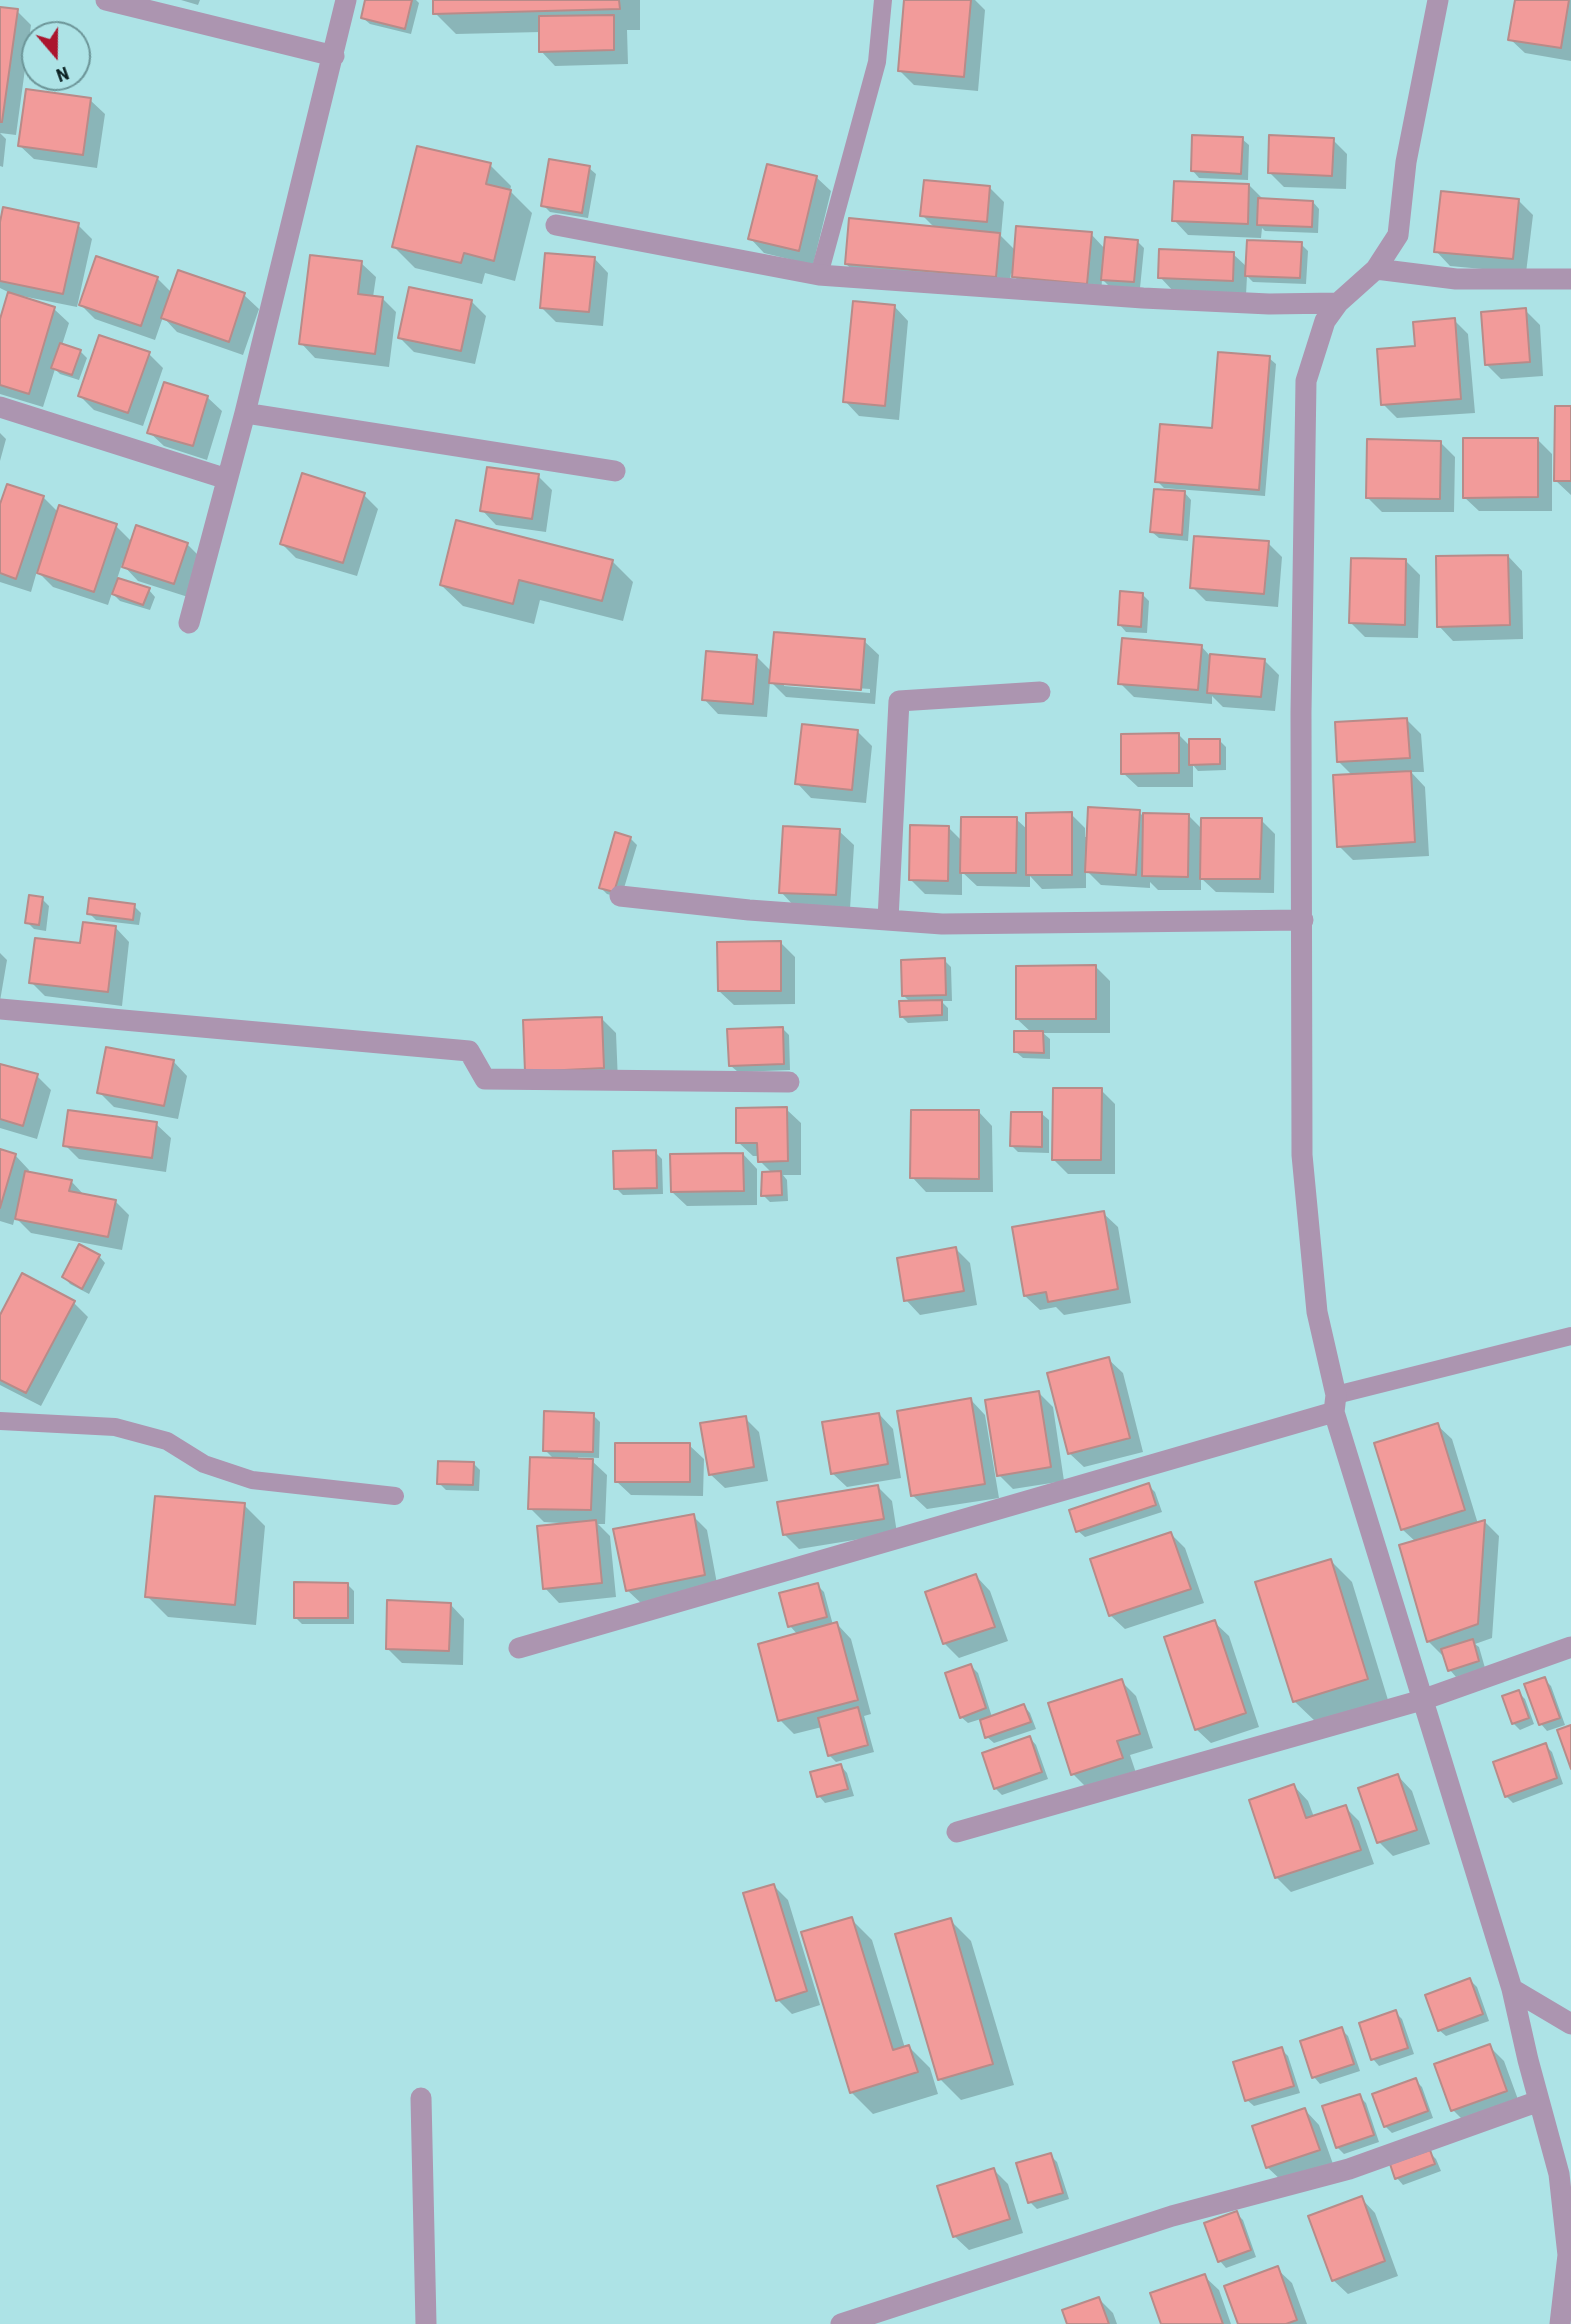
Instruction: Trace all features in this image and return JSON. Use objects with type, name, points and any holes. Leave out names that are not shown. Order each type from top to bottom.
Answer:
[{"type":"street","points":[[106,0],[334,56]]},
{"type":"street","points":[[189,623],[245,414],[346,0]]},
{"type":"street","points":[[1438,0],[1406,162],[1398,235],[1376,269],[1338,303],[1325,321],[1306,381],[1301,712],[1302,1155],[1317,1312],[1335,1403],[1422,1700],[1513,1989],[1559,2174],[1568,2255],[1560,2324]]},
{"type":"street","points":[[556,225],[819,275],[1131,298],[1269,304],[1338,303]]},
{"type":"street","points":[[1376,269],[1456,279],[1571,279]]},
{"type":"street","points":[[0,407],[228,480]]},
{"type":"street","points":[[245,414],[615,471]]},
{"type":"street","points":[[888,919],[899,701],[1040,692]]},
{"type":"street","points":[[620,897],[749,910],[942,924],[1303,920]]},
{"type":"street","points":[[0,1009],[469,1051],[485,1079],[789,1083]]},
{"type":"street","points":[[519,1648],[1335,1403]]},
{"type":"street","points":[[957,1832],[1422,1700],[1571,1647]]},
{"type":"street","points":[[1513,1989],[1571,2024]]},
{"type":"street","points":[[421,2098],[426,2324]]},
{"type":"street","points":[[841,2324],[1172,2216],[1349,2169],[1539,2102]]},
{"type":"lane","points":[[819,275],[877,62],[883,0]]},
{"type":"lane","points":[[1335,1403],[1571,1336]]},
{"type":"lane","points":[[0,1421],[115,1427],[167,1441],[204,1464],[252,1480],[395,1496]]},
{"type":"building","points":[[365,0],[412,0],[405,29],[361,18]]},
{"type":"building","points":[[433,0],[619,0],[620,9],[433,14]]},
{"type":"building","points":[[904,0],[971,0],[964,77],[898,71]]},
{"type":"building","points":[[1515,0],[1569,0],[1561,48],[1508,40]]},
{"type":"building","points":[[0,7],[18,9],[2,122],[0,122]]},
{"type":"building","points":[[614,15],[614,50],[539,52],[539,16]]},
{"type":"building","points":[[26,91],[91,98],[83,155],[18,146]]},
{"type":"building","points":[[1192,135],[1243,137],[1241,174],[1191,171]]},
{"type":"building","points":[[1269,135],[1334,138],[1332,176],[1268,173]]},
{"type":"building","points":[[417,146],[491,163],[486,184],[511,190],[494,261],[464,253],[461,263],[392,247]]},
{"type":"building","points":[[549,159],[590,166],[582,213],[541,206]]},
{"type":"building","points":[[767,164],[817,176],[799,251],[748,239]]},
{"type":"building","points":[[924,180],[990,186],[987,222],[920,216]]},
{"type":"building","points":[[1174,181],[1249,184],[1248,224],[1172,221]]},
{"type":"building","points":[[1441,191],[1519,199],[1513,259],[1434,252]]},
{"type":"building","points":[[1258,198],[1313,201],[1312,227],[1257,225]]},
{"type":"building","points":[[3,207],[79,223],[63,294],[0,281],[0,222]]},
{"type":"building","points":[[849,218],[1000,233],[996,277],[845,264]]},
{"type":"building","points":[[1016,226],[1092,232],[1087,284],[1012,277]]},
{"type":"building","points":[[1105,237],[1138,240],[1134,282],[1101,280]]},
{"type":"building","points":[[1247,240],[1302,242],[1300,278],[1245,276]]},
{"type":"building","points":[[1159,249],[1234,252],[1233,281],[1158,278]]},
{"type":"building","points":[[545,253],[595,257],[589,312],[540,308]]},
{"type":"building","points":[[310,255],[362,261],[358,294],[383,297],[375,354],[299,344]]},
{"type":"building","points":[[96,256],[158,277],[141,326],[79,305]]},
{"type":"building","points":[[178,270],[245,293],[229,342],[161,318]]},
{"type":"building","points":[[409,287],[472,300],[461,351],[398,338]]},
{"type":"building","points":[[8,292],[55,307],[29,394],[0,385],[0,319]]},
{"type":"building","points":[[853,301],[895,305],[885,406],[843,402]]},
{"type":"building","points":[[1526,308],[1530,362],[1485,365],[1481,312]]},
{"type":"building","points":[[1455,318],[1461,399],[1381,405],[1377,349],[1415,346],[1413,322]]},
{"type":"building","points":[[99,335],[150,352],[128,413],[78,396]]},
{"type":"building","points":[[60,343],[81,350],[72,375],[51,368]]},
{"type":"building","points":[[1218,352],[1270,356],[1259,490],[1155,482],[1160,424],[1212,428]]},
{"type":"building","points":[[164,382],[208,396],[193,446],[147,433]]},
{"type":"building","points":[[1555,406],[1571,406],[1571,481],[1554,481]]},
{"type":"building","points":[[1463,438],[1538,438],[1538,497],[1463,498]]},
{"type":"building","points":[[1367,439],[1441,441],[1440,499],[1366,498]]},
{"type":"building","points":[[487,467],[539,474],[532,519],[480,511]]},
{"type":"building","points":[[302,473],[365,493],[343,563],[280,544]]},
{"type":"building","points":[[7,484],[44,496],[16,579],[0,573],[0,504]]},
{"type":"building","points":[[1154,489],[1185,491],[1182,535],[1150,532]]},
{"type":"building","points":[[59,505],[117,524],[94,592],[37,573]]},
{"type":"building","points":[[456,520],[613,560],[602,601],[519,580],[513,604],[440,585]]},
{"type":"building","points":[[136,525],[188,543],[174,584],[122,567]]},
{"type":"building","points":[[1194,536],[1269,541],[1264,594],[1190,588]]},
{"type":"building","points":[[1508,555],[1510,625],[1437,627],[1436,556]]},
{"type":"building","points":[[1351,558],[1406,559],[1405,625],[1349,623]]},
{"type":"building","points":[[118,578],[150,588],[143,605],[112,594]]},
{"type":"building","points":[[1120,591],[1143,593],[1141,627],[1118,625]]},
{"type":"building","points":[[774,632],[865,639],[861,690],[769,683]]},
{"type":"building","points":[[1122,638],[1202,645],[1198,690],[1118,684]]},
{"type":"building","points":[[706,651],[757,655],[753,704],[702,700]]},
{"type":"building","points":[[1210,654],[1265,659],[1261,697],[1207,693]]},
{"type":"building","points":[[1407,718],[1410,758],[1337,762],[1335,722]]},
{"type":"building","points":[[802,724],[858,730],[852,790],[795,784]]},
{"type":"building","points":[[1179,733],[1179,773],[1121,774],[1121,734]]},
{"type":"building","points":[[1189,739],[1220,739],[1220,764],[1189,765]]},
{"type":"building","points":[[1411,771],[1415,842],[1337,847],[1333,775]]},
{"type":"building","points":[[1088,807],[1140,810],[1136,875],[1085,872]]},
{"type":"building","points":[[1072,812],[1072,875],[1026,875],[1026,813]]},
{"type":"building","points":[[1143,813],[1189,814],[1188,877],[1142,876]]},
{"type":"building","points":[[961,817],[1017,817],[1016,873],[960,873]]},
{"type":"building","points":[[1201,818],[1262,818],[1260,879],[1200,879]]},
{"type":"building","points":[[910,825],[949,826],[948,881],[909,880]]},
{"type":"building","points":[[783,826],[840,829],[836,895],[779,893]]},
{"type":"building","points":[[615,832],[631,837],[614,892],[599,888]]},
{"type":"building","points":[[29,895],[43,897],[39,925],[25,923]]},
{"type":"building","points":[[89,898],[135,904],[133,920],[87,914]]},
{"type":"building","points":[[83,922],[116,926],[108,992],[29,983],[35,938],[80,943]]},
{"type":"building","points":[[781,941],[781,991],[718,991],[717,942]]},
{"type":"building","points":[[945,958],[946,995],[902,996],[901,960]]},
{"type":"building","points":[[1096,965],[1096,1019],[1016,1019],[1016,966]]},
{"type":"building","points":[[942,1000],[942,1015],[900,1017],[899,1001]]},
{"type":"building","points":[[602,1017],[604,1068],[525,1072],[523,1020]]},
{"type":"building","points":[[783,1027],[784,1064],[729,1066],[727,1029]]},
{"type":"building","points":[[1014,1031],[1043,1031],[1044,1053],[1014,1052]]},
{"type":"building","points":[[106,1047],[174,1060],[164,1106],[97,1093]]},
{"type":"building","points":[[0,1064],[38,1074],[23,1126],[0,1119]]},
{"type":"building","points":[[1053,1088],[1102,1088],[1101,1160],[1052,1160]]},
{"type":"building","points":[[787,1107],[788,1161],[758,1162],[757,1143],[736,1143],[736,1108]]},
{"type":"building","points":[[68,1110],[157,1122],[152,1158],[63,1146]]},
{"type":"building","points":[[911,1110],[979,1110],[979,1179],[910,1178]]},
{"type":"building","points":[[1011,1112],[1042,1112],[1042,1147],[1010,1146]]},
{"type":"building","points":[[0,1149],[16,1154],[0,1208]]},
{"type":"building","points":[[656,1150],[657,1188],[614,1189],[613,1151]]},
{"type":"building","points":[[743,1153],[744,1191],[671,1192],[670,1154]]},
{"type":"building","points":[[25,1171],[72,1180],[69,1191],[116,1200],[108,1237],[15,1219]]},
{"type":"building","points":[[781,1171],[782,1195],[761,1196],[762,1172]]},
{"type":"building","points":[[1104,1211],[1118,1289],[1048,1302],[1046,1292],[1024,1296],[1012,1227]]},
{"type":"building","points":[[79,1244],[100,1255],[82,1289],[62,1277]]},
{"type":"building","points":[[956,1247],[964,1291],[904,1301],[897,1258]]},
{"type":"building","points":[[22,1273],[75,1301],[26,1393],[0,1380],[0,1315]]},
{"type":"building","points":[[1109,1357],[1130,1438],[1068,1454],[1047,1373]]},
{"type":"building","points":[[1039,1391],[1051,1467],[997,1476],[985,1400]]},
{"type":"building","points":[[971,1398],[985,1484],[911,1496],[897,1411]]},
{"type":"building","points":[[544,1411],[594,1413],[593,1452],[543,1451]]},
{"type":"building","points":[[879,1413],[888,1464],[831,1474],[822,1422]]},
{"type":"building","points":[[746,1416],[754,1467],[709,1475],[700,1423]]},
{"type":"building","points":[[1438,1423],[1465,1510],[1401,1530],[1374,1443]]},
{"type":"building","points":[[615,1443],[690,1443],[690,1482],[615,1482]]},
{"type":"building","points":[[530,1457],[593,1459],[591,1510],[528,1509]]},
{"type":"building","points":[[438,1461],[474,1462],[473,1485],[437,1484]]},
{"type":"building","points":[[1149,1483],[1156,1505],[1076,1532],[1069,1510]]},
{"type":"building","points":[[878,1485],[884,1519],[783,1535],[777,1502]]},
{"type":"building","points":[[155,1496],[245,1503],[235,1605],[145,1597]]},
{"type":"building","points":[[694,1514],[705,1575],[626,1591],[613,1529]]},
{"type":"building","points":[[596,1520],[602,1583],[543,1589],[537,1526]]},
{"type":"building","points":[[1485,1520],[1478,1624],[1427,1642],[1399,1545]]},
{"type":"building","points":[[1171,1532],[1191,1589],[1109,1616],[1090,1559]]},
{"type":"building","points":[[1331,1559],[1368,1679],[1293,1702],[1255,1582]]},
{"type":"building","points":[[976,1574],[995,1627],[943,1644],[925,1592]]},
{"type":"building","points":[[294,1582],[348,1583],[348,1618],[294,1618]]},
{"type":"building","points":[[818,1583],[827,1617],[788,1627],[779,1593]]},
{"type":"building","points":[[387,1600],[451,1603],[449,1651],[386,1649]]},
{"type":"building","points":[[1215,1620],[1246,1713],[1195,1730],[1164,1637]]},
{"type":"building","points":[[837,1622],[858,1700],[778,1721],[758,1644]]},
{"type":"building","points":[[1473,1639],[1479,1661],[1448,1671],[1441,1649]]},
{"type":"building","points":[[971,1664],[986,1708],[960,1718],[945,1673]]},
{"type":"building","points":[[1545,1677],[1560,1718],[1539,1725],[1524,1684]]},
{"type":"building","points":[[1122,1679],[1140,1734],[1117,1741],[1123,1758],[1071,1775],[1048,1703]]},
{"type":"building","points":[[1519,1690],[1529,1718],[1512,1724],[1502,1696]]},
{"type":"building","points":[[1024,1704],[1031,1722],[985,1738],[980,1720]]},
{"type":"building","points":[[858,1707],[868,1745],[828,1756],[818,1718]]},
{"type":"building","points":[[1571,1725],[1571,1769],[1557,1730]]},
{"type":"building","points":[[1030,1736],[1042,1772],[994,1789],[982,1753]]},
{"type":"building","points":[[1546,1743],[1557,1778],[1505,1797],[1493,1762]]},
{"type":"building","points":[[841,1764],[848,1789],[817,1797],[810,1772]]},
{"type":"building","points":[[1398,1774],[1417,1830],[1377,1843],[1358,1788]]},
{"type":"building","points":[[1294,1784],[1306,1818],[1346,1805],[1361,1850],[1275,1878],[1249,1800]]},
{"type":"building","points":[[774,1884],[807,1991],[776,2001],[743,1893]]},
{"type":"building","points":[[852,1917],[893,2050],[909,2045],[918,2072],[850,2093],[801,1932]]},
{"type":"building","points":[[951,1918],[993,2064],[938,2080],[895,1934]]},
{"type":"building","points":[[1470,1978],[1483,2014],[1438,2031],[1425,1995]]},
{"type":"building","points":[[1396,2010],[1408,2048],[1371,2060],[1359,2023]]},
{"type":"building","points":[[1342,2027],[1354,2064],[1312,2078],[1300,2041]]},
{"type":"building","points":[[1490,2044],[1507,2091],[1451,2111],[1434,2064]]},
{"type":"building","points":[[1282,2047],[1294,2086],[1245,2101],[1233,2062]]},
{"type":"building","points":[[1416,2078],[1428,2111],[1384,2127],[1372,2094]]},
{"type":"building","points":[[1360,2094],[1374,2135],[1336,2148],[1322,2106]]},
{"type":"building","points":[[1305,2108],[1320,2150],[1266,2168],[1252,2126]]},
{"type":"building","points":[[1430,2150],[1435,2164],[1395,2179],[1390,2164]]},
{"type":"building","points":[[1051,2153],[1063,2193],[1028,2203],[1016,2163]]},
{"type":"building","points":[[994,2168],[1010,2219],[953,2237],[937,2186]]},
{"type":"building","points":[[1362,2196],[1385,2261],[1332,2281],[1308,2216]]},
{"type":"building","points":[[1237,2211],[1251,2250],[1218,2262],[1204,2223]]},
{"type":"building","points":[[1278,2266],[1297,2320],[1286,2324],[1238,2324],[1224,2286]]},
{"type":"building","points":[[1205,2274],[1223,2324],[1161,2324],[1150,2293]]},
{"type":"building","points":[[1099,2297],[1109,2324],[1067,2324],[1062,2310]]}]
